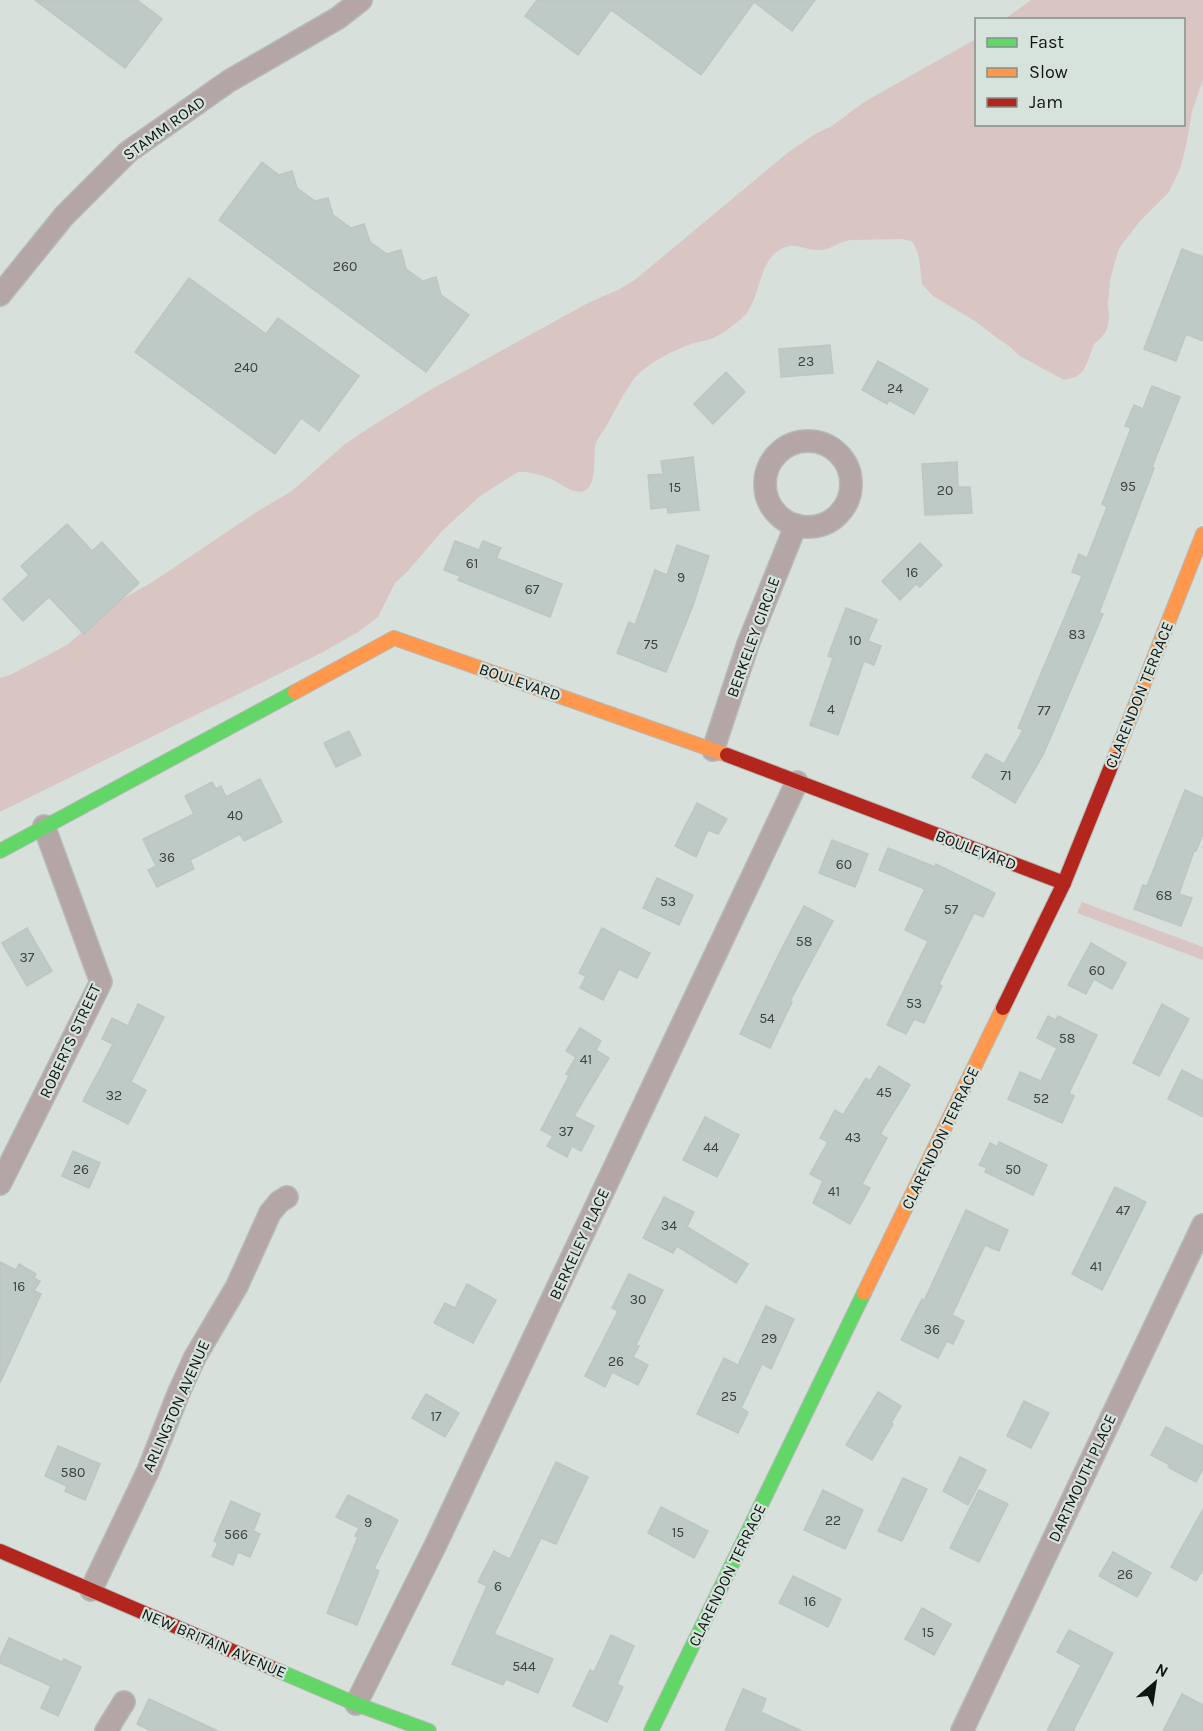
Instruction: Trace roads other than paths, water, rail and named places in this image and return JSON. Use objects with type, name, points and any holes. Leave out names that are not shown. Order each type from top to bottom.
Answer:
[{"type":"street","name":"STAMM ROAD","points":[[0,295],[64,216],[128,152],[230,81],[338,18],[361,0]]},
{"type":"street","points":[[800,441],[813,441],[826,445],[845,461],[850,473],[849,499],[842,511],[821,525],[809,527],[796,525],[784,520],[771,506],[765,488],[765,475],[770,463],[788,445],[800,441]]},
{"type":"street","name":"BERKELEY CIRCLE","points":[[713,750],[748,644],[796,525]]},
{"type":"street","name":"CLARENDON TERRACE","points":[[651,1731],[1064,883],[1203,534]]},
{"type":"street","name":"BOULEVARD","points":[[0,851],[394,638],[713,750],[1064,883]]},
{"type":"street","name":"BERKELEY PLACE","points":[[356,1704],[436,1544],[797,782]]},
{"type":"street","name":"ROBERTS STREET","points":[[0,1184],[101,982],[44,826]]},
{"type":"street","name":"ARLINGTON AVENUE","points":[[91,1590],[140,1488],[195,1357],[234,1292],[270,1213],[279,1202],[287,1197]]},
{"type":"street","name":"DARTMOUTH PLACE","points":[[962,1731],[1203,1225]]},
{"type":"street","name":"NEW BRITAIN AVENUE","points":[[0,1551],[356,1704],[429,1731]]},
{"type":"street","points":[[106,1731],[124,1702]]}]
